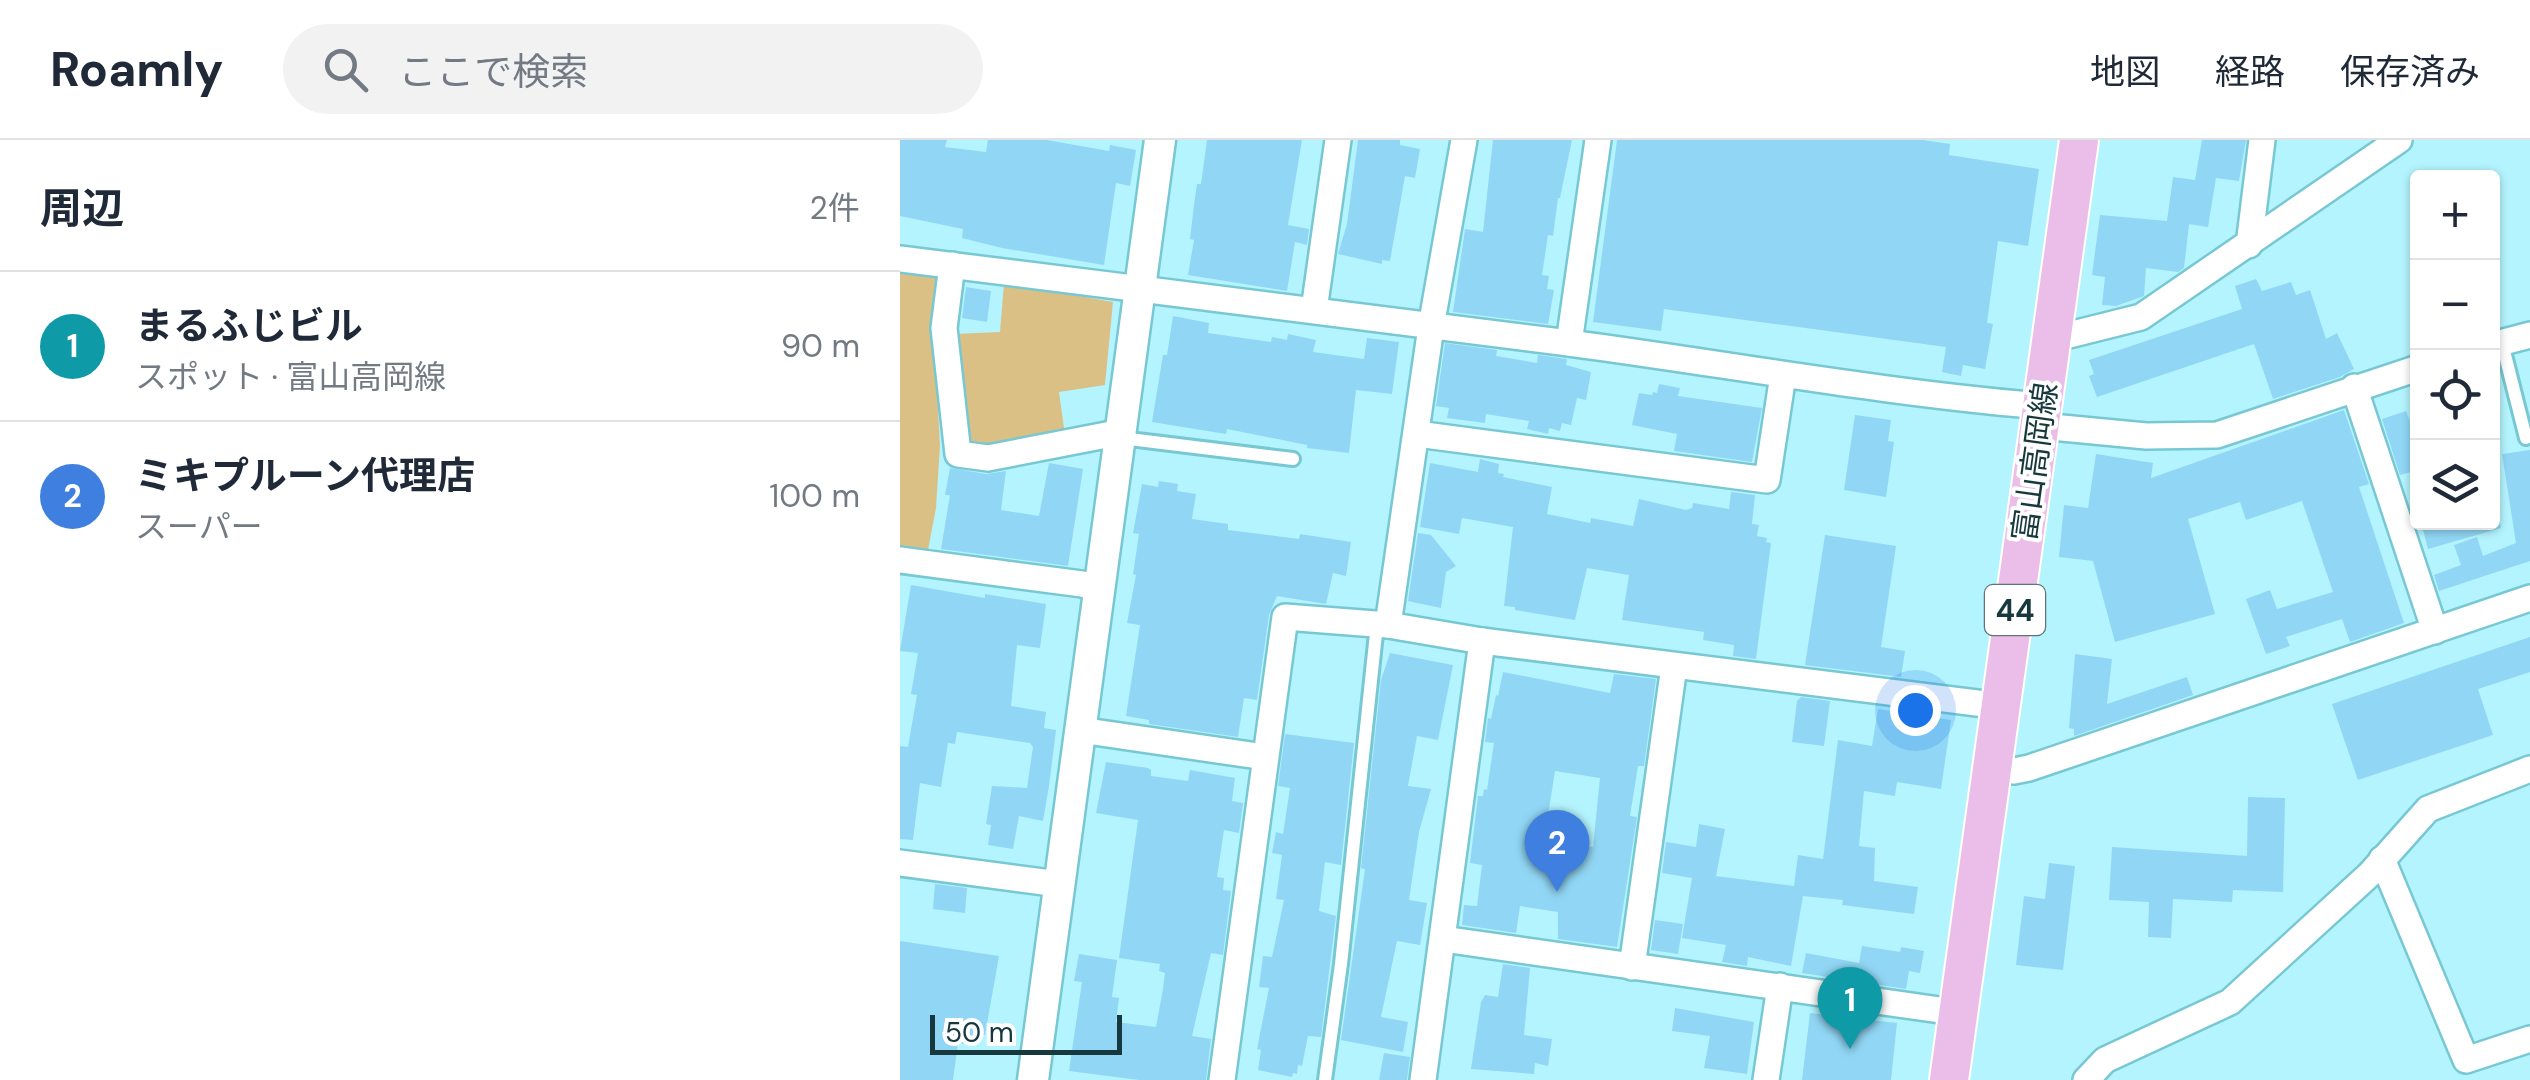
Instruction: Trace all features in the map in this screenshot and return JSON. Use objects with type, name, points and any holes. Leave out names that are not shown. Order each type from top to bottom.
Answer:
[{"type":"main road","name":"富山高岡線","points":[[1950,1080],[2079,140]]},
{"type":"street","points":[[1033,1080],[1160,140]]},
{"type":"street","points":[[1314,310],[1338,140]]},
{"type":"street","points":[[1382,624],[1464,140]]},
{"type":"street","points":[[1569,344],[1598,140]]},
{"type":"street","points":[[2248,244],[2262,140]]},
{"type":"street","points":[[2053,339],[2142,318],[2399,140]]},
{"type":"street","points":[[900,258],[1569,344],[2042,416],[2146,436],[2217,435],[2410,370]]},
{"type":"street","points":[[952,265],[944,328],[958,454],[988,458],[1121,435]]},
{"type":"street","points":[[2500,343],[2530,335]]},
{"type":"street","points":[[1417,434],[1767,480],[1782,375]]},
{"type":"street","points":[[2354,388],[2435,631]]},
{"type":"street","points":[[900,562],[1082,584],[1100,590]]},
{"type":"street","points":[[1992,766],[2014,772],[2029,768],[2530,598]]},
{"type":"street","points":[[1222,1080],[1285,617],[1382,624],[1482,641],[2001,706]]},
{"type":"street","points":[[1423,1080],[1482,641]]},
{"type":"street","points":[[1632,967],[1674,666]]},
{"type":"street","points":[[1080,730],[1265,758]]},
{"type":"street","points":[[2086,1080],[2105,1060],[2230,1002],[2382,859],[2428,808],[2530,769]]},
{"type":"street","points":[[2382,859],[2466,1060],[2530,1038]]},
{"type":"street","points":[[900,863],[1059,884]]},
{"type":"street","points":[[1444,939],[1940,1010],[1958,1018]]},
{"type":"street","points":[[1766,1080],[1780,986]]},
{"type":"lane","points":[[2499,350],[2526,438]]},
{"type":"lane","points":[[1121,435],[1293,459]]},
{"type":"lane","points":[[1325,1080],[1382,624]]},
{"type":"shaded area","points":[[900,271],[939,276],[935,352],[940,446],[936,508],[928,550],[900,546]]},
{"type":"shaded area","points":[[1004,283],[1113,302],[1105,385],[1059,392],[1065,435],[986,452],[963,447],[954,334],[1000,332]]},
{"type":"building","points":[[900,140],[947,140],[945,147],[986,152],[988,140],[1047,140],[1109,151],[1110,145],[1136,150],[1130,186],[1116,183],[1104,265],[1002,248],[962,238],[963,229],[900,216]]},
{"type":"building","points":[[1207,140],[1302,140],[1288,225],[1309,229],[1307,245],[1295,242],[1287,291],[1188,275],[1194,205]]},
{"type":"building","points":[[1358,140],[1400,140],[1400,145],[1420,149],[1415,178],[1405,176],[1390,261],[1382,260],[1382,264],[1338,254],[1347,224]]},
{"type":"building","points":[[1493,140],[1572,140],[1542,275],[1549,276],[1547,289],[1554,290],[1548,324],[1453,312],[1465,229],[1483,232]]},
{"type":"building","points":[[1617,140],[1923,140],[1950,144],[1949,155],[2039,169],[2028,246],[1998,241],[1987,323],[1993,324],[1985,369],[1963,365],[1961,376],[1942,372],[1946,347],[1664,309],[1661,331],[1593,322]]},
{"type":"building","points":[[2202,140],[2246,140],[2239,181],[2216,178],[2208,227],[2189,224],[2184,268],[2178,272],[2146,268],[2144,296],[2116,306],[2102,305],[2105,277],[2092,275],[2100,215],[2167,221],[2173,177],[2195,180]]},
{"type":"building","points":[[2256,279],[2262,291],[2291,282],[2296,295],[2310,290],[2326,339],[2337,333],[2354,369],[2273,399],[2254,344],[2097,397],[2089,376],[2094,374],[2089,360],[2242,309],[2235,286]]},
{"type":"building","points":[[966,287],[991,291],[987,322],[962,318]]},
{"type":"building","points":[[1173,316],[1209,323],[1208,333],[1271,342],[1272,337],[1287,340],[1288,334],[1316,340],[1313,352],[1364,359],[1367,338],[1399,342],[1392,394],[1356,390],[1349,453],[1307,448],[1227,429],[1226,434],[1152,422]]},
{"type":"building","points":[[1445,343],[1497,350],[1496,356],[1537,363],[1538,355],[1567,359],[1566,365],[1591,372],[1586,400],[1577,398],[1571,425],[1562,423],[1560,431],[1549,428],[1548,434],[1527,429],[1529,421],[1486,414],[1485,423],[1447,418],[1449,408],[1436,406]]},
{"type":"building","points":[[1659,384],[1680,388],[1678,396],[1762,408],[1752,462],[1674,451],[1677,434],[1632,425],[1639,393],[1657,393]]},
{"type":"building","points":[[2344,410],[2369,484],[2359,487],[2404,623],[2350,642],[2342,619],[2286,637],[2290,646],[2266,654],[2246,599],[2270,590],[2277,609],[2333,592],[2302,501],[2246,520],[2240,502],[2188,519],[2215,614],[2115,642],[2093,561],[2059,557],[2064,505],[2088,508],[2096,454],[2153,463],[2151,478]]},
{"type":"building","points":[[2406,411],[2410,422],[2410,472],[2400,475],[2382,419]]},
{"type":"building","points":[[1855,415],[1891,420],[1888,441],[1894,442],[1886,497],[1844,490]]},
{"type":"building","points":[[2530,450],[2530,561],[2439,591],[2434,575],[2461,565],[2454,545],[2477,537],[2483,556],[2516,543],[2502,454]]},
{"type":"building","points":[[1480,459],[1499,464],[1498,473],[1503,477],[1552,487],[1547,514],[1590,523],[1591,518],[1633,526],[1639,499],[1686,510],[1693,503],[1729,509],[1731,492],[1755,495],[1752,524],[1759,525],[1757,536],[1771,543],[1756,659],[1733,656],[1734,645],[1703,640],[1704,632],[1622,620],[1629,575],[1587,568],[1575,620],[1504,606],[1513,527],[1462,518],[1459,534],[1420,527],[1430,463],[1478,472]]},
{"type":"building","points":[[1049,463],[1083,469],[1068,566],[941,549],[950,468],[986,474],[1006,471],[1001,510],[1039,516]]},
{"type":"building","points":[[1159,481],[1178,484],[1177,491],[1196,494],[1192,519],[1228,524],[1228,530],[1299,539],[1300,534],[1351,542],[1346,576],[1333,573],[1326,604],[1277,596],[1269,615],[1257,700],[1244,698],[1238,737],[1149,724],[1149,720],[1126,716],[1140,625],[1127,623],[1139,534],[1133,533],[1142,484],[1158,487]]},
{"type":"building","points":[[2423,530],[2494,530],[2428,549]]},
{"type":"building","points":[[1418,533],[1431,535],[1456,566],[1446,572],[1441,608],[1408,601]]},
{"type":"building","points":[[1825,535],[1896,546],[1881,647],[1905,651],[1901,677],[1805,665]]},
{"type":"building","points":[[911,585],[1046,604],[1040,648],[1017,645],[1011,706],[1046,712],[1044,728],[1056,730],[1049,786],[1043,821],[1019,816],[1013,849],[988,845],[991,825],[986,824],[992,786],[1027,788],[1033,747],[1030,743],[957,732],[955,744],[948,743],[941,787],[920,783],[913,840],[900,839],[900,746],[908,747],[917,695],[911,694],[918,653],[900,651]]},
{"type":"building","points":[[2530,637],[2530,672],[2478,689],[2493,735],[2358,780],[2332,704]]},
{"type":"building","points":[[1390,653],[1453,665],[1438,740],[1417,736],[1408,786],[1431,789],[1419,832],[1409,900],[1427,903],[1420,945],[1397,941],[1381,1017],[1408,1022],[1403,1052],[1341,1040],[1365,869],[1361,868],[1381,680]]},
{"type":"building","points":[[2075,654],[2112,659],[2107,704],[2187,677],[2193,695],[2074,736],[2074,729],[2069,728]]},
{"type":"building","points":[[1503,672],[1610,693],[1614,674],[1656,679],[1644,766],[1638,766],[1630,816],[1637,817],[1617,947],[1558,939],[1558,912],[1520,906],[1516,933],[1462,925],[1464,905],[1477,906],[1482,865],[1470,863],[1478,796],[1487,790],[1494,743],[1485,742],[1488,718],[1491,719]],"holes":[[[1555,771],[1600,778],[1593,847],[1544,841]]]},
{"type":"building","points":[[1801,697],[1830,701],[1824,746],[1792,742],[1797,701]]},
{"type":"building","points":[[1878,709],[1951,720],[1941,789],[1897,782],[1895,796],[1864,791],[1859,846],[1875,848],[1874,881],[1918,887],[1914,914],[1803,896],[1791,966],[1748,957],[1747,966],[1722,962],[1726,945],[1682,938],[1692,878],[1662,873],[1666,842],[1696,847],[1699,824],[1725,829],[1716,876],[1794,886],[1798,855],[1823,859],[1838,740],[1872,746]]},
{"type":"building","points":[[1285,734],[1354,743],[1341,865],[1325,862],[1319,911],[1336,916],[1321,1037],[1308,1036],[1302,1066],[1298,1065],[1297,1074],[1292,1077],[1258,1070],[1261,1050],[1257,1049],[1269,988],[1259,987],[1263,956],[1272,957],[1284,900],[1276,899],[1282,855],[1272,853],[1276,832],[1283,834],[1290,788],[1278,786]]},
{"type":"building","points":[[1106,762],[1148,768],[1151,776],[1188,781],[1190,770],[1235,778],[1232,801],[1243,803],[1239,833],[1224,830],[1217,877],[1224,878],[1223,890],[1231,891],[1223,955],[1211,953],[1192,1036],[1211,1039],[1206,1080],[1139,1080],[1069,1071],[1082,982],[1074,981],[1079,954],[1117,960],[1112,997],[1119,998],[1116,1022],[1156,1027],[1165,973],[1159,971],[1160,964],[1119,958],[1138,820],[1096,813]]},
{"type":"building","points":[[2248,797],[2285,798],[2283,892],[2233,890],[2232,902],[2173,899],[2171,938],[2148,937],[2149,902],[2109,900],[2112,847],[2247,856]]},
{"type":"building","points":[[2049,863],[2075,866],[2063,970],[2016,965],[2024,896],[2045,899]]},
{"type":"building","points":[[935,884],[967,888],[965,913],[933,909]]},
{"type":"building","points":[[1655,920],[1683,924],[1678,954],[1651,950]]},
{"type":"building","points":[[900,941],[999,956],[985,1035],[975,1034],[974,1045],[958,1043],[953,1080],[900,1080]]},
{"type":"building","points":[[1862,946],[1924,951],[1920,973],[1909,971],[1906,989],[1802,973],[1806,953],[1859,963]]},
{"type":"building","points":[[1503,964],[1530,968],[1524,1035],[1552,1039],[1548,1066],[1535,1063],[1534,1074],[1471,1069],[1481,1002],[1485,995],[1498,997]]},
{"type":"building","points":[[1675,1008],[1754,1022],[1747,1074],[1704,1068],[1710,1036],[1672,1031]]},
{"type":"building","points":[[1810,1013],[1897,1023],[1891,1080],[1802,1080]]},
{"type":"building","points":[[1384,1053],[1410,1057],[1407,1080],[1379,1080]]},
{"type":"place","name":"ミキプルーン代理店","points":[[1557,892]]},
{"type":"place","name":"まるふじビル","points":[[1850,1049]]}]
